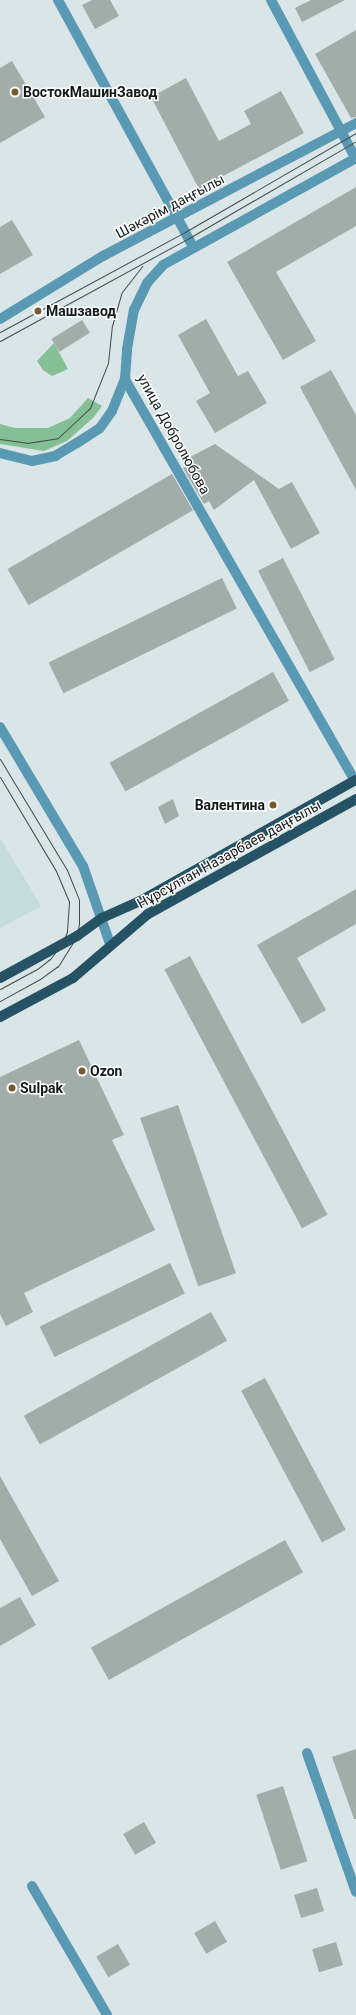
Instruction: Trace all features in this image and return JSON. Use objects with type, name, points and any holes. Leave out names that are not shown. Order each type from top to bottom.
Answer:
[{"type":"main road","name":"Нұрсұлтан Назарбаев даңғылы","points":[[0,978],[77,936],[102,918],[140,901],[355,781]]},
{"type":"main road","name":"Нұрсұлтан Назарбаев даңғылы","points":[[0,1017],[73,978],[110,944],[148,914],[356,799]]},
{"type":"street","points":[[58,0],[178,218],[192,247],[356,159],[271,0]]},
{"type":"street","name":"Шәкәрім даңғылы","points":[[0,319],[102,256],[178,218],[356,123]]},
{"type":"street","name":"улица Добролюбова","points":[[192,247],[163,265],[147,283],[134,310],[127,349],[125,379],[355,781]]},
{"type":"street","points":[[0,453],[32,461],[54,456],[77,443],[100,428],[112,411],[125,379]]},
{"type":"street","points":[[0,727],[83,866],[110,944]]},
{"type":"street","points":[[307,1753],[356,1892]]},
{"type":"street","points":[[32,1886],[107,2015]]},
{"type":"shaded area","points":[[0,838],[41,906],[0,928]]},
{"type":"green space","points":[[54,343],[68,369],[52,376],[43,370],[37,361]]},
{"type":"green space","points":[[88,398],[102,406],[93,418],[67,441],[44,451],[0,444],[0,424],[15,428],[48,428],[70,418]]},
{"type":"building","points":[[92,0],[110,0],[119,16],[95,29],[82,5]]},
{"type":"building","points":[[311,0],[345,0],[302,22],[295,8]]},
{"type":"building","points":[[356,30],[356,117],[351,118],[315,54]]},
{"type":"building","name":"ВостокМашинЗавод","points":[[12,61],[45,117],[0,143],[0,68]]},
{"type":"building","points":[[186,78],[219,141],[251,124],[244,111],[281,91],[304,133],[199,189],[151,97]]},
{"type":"building","points":[[356,187],[356,226],[276,272],[316,341],[283,360],[227,262]]},
{"type":"building","points":[[12,220],[33,255],[0,274],[0,227]]},
{"type":"building","points":[[206,319],[238,376],[248,371],[267,403],[215,433],[196,401],[210,393],[178,335]]},
{"type":"building","points":[[82,320],[90,333],[59,352],[51,339]]},
{"type":"building","points":[[331,370],[356,415],[356,490],[300,387]]},
{"type":"building","points":[[215,444],[279,489],[292,482],[320,533],[291,549],[254,480],[214,510],[209,501],[204,504],[183,468],[189,465],[186,459]]},
{"type":"building","points":[[172,474],[193,510],[28,605],[7,569]]},
{"type":"building","points":[[283,558],[335,660],[310,672],[258,571]]},
{"type":"building","points":[[222,578],[237,609],[63,693],[49,663]]},
{"type":"building","points":[[273,672],[289,701],[125,792],[109,763]]},
{"type":"building","points":[[173,799],[179,816],[165,824],[158,807]]},
{"type":"building","points":[[356,889],[356,924],[297,958],[326,1010],[302,1024],[257,945]]},
{"type":"building","points":[[190,956],[328,1215],[302,1228],[164,970]]},
{"type":"building","points":[[79,1040],[124,1135],[112,1140],[155,1230],[24,1293],[33,1312],[6,1326],[0,1314],[0,1077]]},
{"type":"building","points":[[178,1105],[236,1273],[198,1286],[140,1118]]},
{"type":"building","points":[[170,1263],[185,1294],[55,1357],[40,1327]]},
{"type":"building","points":[[211,1312],[227,1341],[40,1445],[24,1416]]},
{"type":"building","points":[[265,1378],[346,1530],[322,1543],[241,1391]]},
{"type":"building","points":[[0,1476],[59,1581],[32,1596],[0,1539]]},
{"type":"building","points":[[285,1540],[303,1572],[109,1680],[91,1648]]},
{"type":"building","points":[[20,1597],[36,1625],[0,1646],[0,1608]]},
{"type":"building","points":[[356,1749],[356,1819],[354,1819],[332,1757]]},
{"type":"building","points":[[283,1786],[307,1861],[281,1870],[256,1795]]},
{"type":"building","points":[[144,1822],[156,1843],[135,1855],[123,1834]]},
{"type":"building","points":[[317,1888],[324,1911],[301,1918],[294,1895]]},
{"type":"building","points":[[215,1921],[227,1942],[206,1954],[194,1933]]},
{"type":"building","points":[[336,1942],[343,1965],[319,1972],[312,1949]]},
{"type":"building","points":[[118,1944],[130,1965],[108,1977],[96,1956]]},
{"type":"tram line","points":[[0,332],[185,232],[356,133]]},
{"type":"tram line","points":[[0,341],[189,238],[356,141]]},
{"type":"tram line","points":[[0,439],[27,443],[58,438],[90,408],[108,363],[112,326],[122,292],[142,266]]},
{"type":"tram line","points":[[0,759],[67,870],[79,900],[79,923],[77,936],[58,966],[40,979],[0,1001]]},
{"type":"tram line","points":[[0,777],[56,871],[69,902],[67,932],[61,945],[50,959],[37,969],[0,989]]},
{"type":"place","name":"ВостокМашинЗавод","points":[[15,92]]},
{"type":"place","name":"Машзавод","points":[[38,311]]},
{"type":"place","name":"Валентина","points":[[273,805]]},
{"type":"place","name":"Ozon","points":[[82,1071]]},
{"type":"place","name":"Sulpak","points":[[12,1088]]}]
